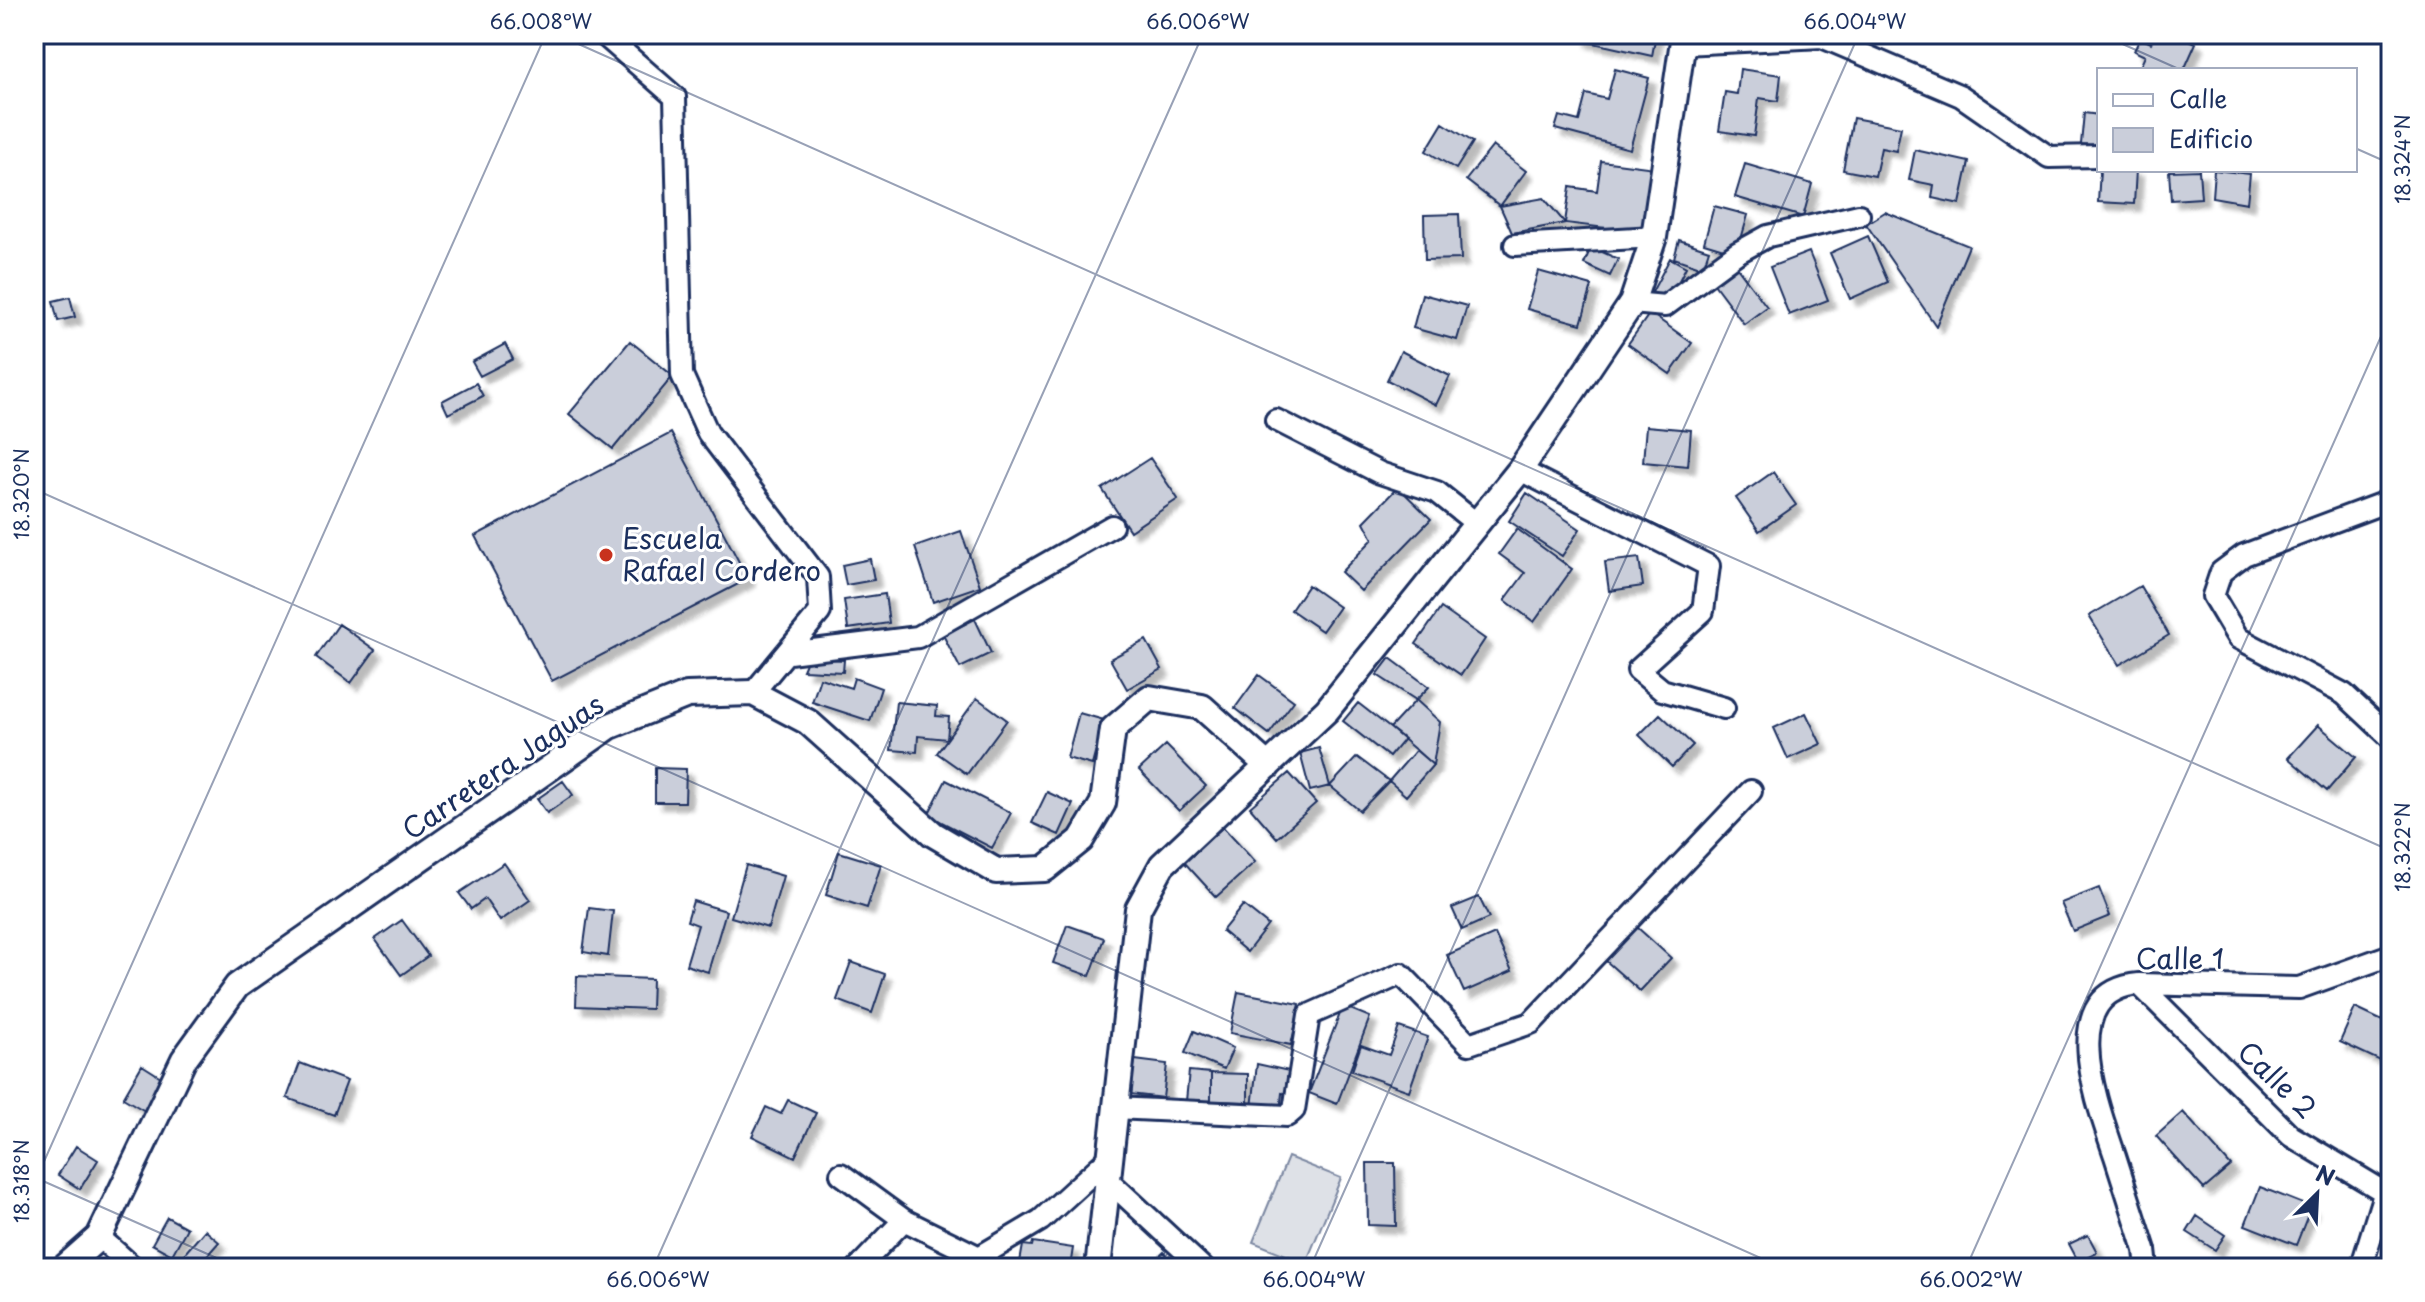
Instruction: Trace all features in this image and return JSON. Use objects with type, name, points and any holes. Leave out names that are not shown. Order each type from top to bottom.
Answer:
[{"type":"street","points":[[603,34],[675,97],[682,375],[708,433],[818,577],[820,612],[753,693]]},
{"type":"street","points":[[1098,1268],[1138,909],[1162,865],[1327,710],[1520,470],[1632,303],[1654,237],[1683,39],[1822,37],[1961,96],[2049,157],[2097,156]]},
{"type":"street","points":[[1632,303],[1665,306],[1737,253],[1768,236],[1859,215]]},
{"type":"street","points":[[1515,245],[1654,237]]},
{"type":"street","points":[[1276,420],[1380,473],[1437,492],[1477,524]]},
{"type":"street","points":[[1520,470],[1709,566],[1703,611],[1638,670],[1662,690],[1724,708]]},
{"type":"street","points":[[2391,500],[2244,555],[2221,572],[2213,596],[2238,638],[2344,694],[2391,738]]},
{"type":"street","points":[[789,653],[918,637],[1112,526]]},
{"type":"street","name":"Carretera Jaguas","points":[[64,1268],[99,1237],[184,1059],[237,986],[610,726],[687,695],[753,693],[808,722],[933,834],[996,871],[1045,869],[1081,840],[1103,803],[1113,729],[1149,698],[1202,707],[1268,766]]},
{"type":"street","points":[[1114,1108],[1287,1116],[1294,1110],[1309,1015],[1401,974],[1469,1044],[1531,1023],[1751,791]]},
{"type":"street","name":"Calle 1","points":[[2147,1268],[2145,1250],[2089,1077],[2087,1061],[2094,1017],[2103,999],[2118,988],[2139,984],[2299,988],[2391,955]]},
{"type":"street","name":"Calle 2","points":[[2139,984],[2291,1136],[2387,1195]]},
{"type":"street","points":[[841,1174],[904,1220],[979,1257],[1041,1220],[1108,1169]]},
{"type":"street","points":[[1108,1169],[1203,1268]]},
{"type":"street","points":[[2361,1268],[2387,1195]]},
{"type":"street","points":[[858,1268],[904,1220]]},
{"type":"street","points":[[99,1237],[134,1268]]},
{"type":"shaded area","points":[[1288,1157],[1341,1178],[1306,1263],[1253,1242]]},
{"type":"building","points":[[1581,34],[1656,34],[1652,56],[1580,40]]},
{"type":"building","points":[[2155,34],[2177,34],[2196,43],[2185,68],[2139,68],[2145,56],[2134,51],[2140,38],[2151,43]]},
{"type":"building","points":[[1615,69],[1649,78],[1630,149],[1555,129],[1559,116],[1579,121],[1586,94],[1607,99]]},
{"type":"building","points":[[1740,69],[1781,75],[1778,101],[1759,98],[1754,136],[1719,131],[1725,92],[1737,94]]},
{"type":"building","points":[[2084,113],[2097,115],[2097,146],[2081,144]]},
{"type":"building","points":[[1853,118],[1901,127],[1896,151],[1881,148],[1875,176],[1843,170]]},
{"type":"building","points":[[1443,123],[1473,142],[1456,169],[1426,151]]},
{"type":"building","points":[[1493,146],[1526,171],[1500,206],[1466,180]]},
{"type":"building","points":[[1915,150],[1969,162],[1960,204],[1932,198],[1934,185],[1909,180]]},
{"type":"building","points":[[1601,161],[1655,168],[1647,233],[1565,223],[1570,187],[1597,191]]},
{"type":"building","points":[[1745,164],[1812,184],[1803,217],[1735,197]]},
{"type":"building","points":[[2100,172],[2136,172],[2134,204],[2098,202]]},
{"type":"building","points":[[2169,172],[2199,172],[2201,198],[2171,200]]},
{"type":"building","points":[[2214,172],[2250,174],[2247,203],[2212,197]]},
{"type":"building","points":[[1544,198],[1565,223],[1512,233],[1500,206]]},
{"type":"building","points":[[1714,206],[1748,215],[1737,253],[1704,243]]},
{"type":"building","points":[[1885,212],[1969,246],[1936,326],[1866,224]]},
{"type":"building","points":[[1459,214],[1461,259],[1425,260],[1424,215]]},
{"type":"building","points":[[1868,236],[1888,282],[1850,299],[1830,253]]},
{"type":"building","points":[[1679,240],[1709,250],[1703,268],[1674,258]]},
{"type":"building","points":[[1591,247],[1618,259],[1610,276],[1584,264]]},
{"type":"building","points":[[1809,252],[1828,300],[1789,315],[1770,267]]},
{"type":"building","points":[[1670,258],[1686,267],[1673,292],[1663,298],[1652,292]]},
{"type":"building","points":[[1737,267],[1767,307],[1744,324],[1714,284]]},
{"type":"building","points":[[1538,271],[1592,286],[1581,324],[1527,309]]},
{"type":"building","points":[[1422,294],[1467,306],[1457,340],[1413,328]]},
{"type":"building","points":[[70,297],[75,317],[58,321],[53,301]]},
{"type":"building","points":[[1650,313],[1692,343],[1670,374],[1628,344]]},
{"type":"building","points":[[630,341],[673,376],[613,449],[569,414]]},
{"type":"building","points":[[505,344],[513,359],[480,376],[472,362]]},
{"type":"building","points":[[1401,351],[1450,376],[1436,405],[1387,380]]},
{"type":"building","points":[[476,383],[483,396],[448,414],[442,401]]},
{"type":"building","points":[[1646,426],[1691,430],[1688,466],[1643,462]]},
{"type":"building","points":[[671,433],[748,579],[552,681],[475,536]]},
{"type":"building","points":[[1150,458],[1178,499],[1130,531],[1102,489]]},
{"type":"building","points":[[1773,472],[1796,505],[1759,531],[1736,498]]},
{"type":"building","points":[[1398,487],[1431,519],[1361,591],[1341,572],[1373,539],[1364,522]]},
{"type":"building","points":[[1527,493],[1580,529],[1562,556],[1509,521]]},
{"type":"building","points":[[1517,529],[1572,569],[1534,622],[1505,600],[1525,573],[1499,554]]},
{"type":"building","points":[[961,531],[980,586],[933,602],[915,547]]},
{"type":"building","points":[[1639,558],[1643,586],[1609,591],[1605,562]]},
{"type":"building","points":[[870,559],[874,580],[846,585],[842,565]]},
{"type":"building","points":[[1308,585],[1339,607],[1322,631],[1291,610]]},
{"type":"building","points":[[2140,586],[2169,635],[2119,665],[2089,616]]},
{"type":"building","points":[[885,594],[889,623],[848,629],[844,600]]},
{"type":"building","points":[[1441,608],[1485,639],[1461,675],[1416,644]]},
{"type":"building","points":[[975,619],[991,653],[960,668],[943,635]]},
{"type":"building","points":[[339,624],[375,650],[351,683],[316,657]]},
{"type":"building","points":[[1146,640],[1162,669],[1127,689],[1110,659]]},
{"type":"building","points":[[808,658],[844,660],[843,672],[803,670]]},
{"type":"building","points":[[1390,658],[1429,687],[1416,700],[1377,675]]},
{"type":"building","points":[[1259,675],[1294,701],[1269,734],[1235,708]]},
{"type":"building","points":[[820,678],[851,688],[854,678],[881,688],[870,721],[812,702]]},
{"type":"building","points":[[977,698],[1007,720],[967,774],[937,753]]},
{"type":"building","points":[[1416,700],[1440,722],[1433,765],[1390,728]]},
{"type":"building","points":[[896,702],[937,706],[936,716],[949,717],[947,739],[918,736],[917,752],[891,750]]},
{"type":"building","points":[[1358,703],[1404,739],[1389,757],[1343,721]]},
{"type":"building","points":[[1079,713],[1104,720],[1092,765],[1067,758]]},
{"type":"building","points":[[1806,713],[1821,744],[1788,759],[1774,728]]},
{"type":"building","points":[[1660,714],[1693,745],[1672,767],[1639,735]]},
{"type":"building","points":[[2318,725],[2356,757],[2327,791],[2288,758]]},
{"type":"building","points":[[1166,745],[1206,786],[1179,811],[1139,770]]},
{"type":"building","points":[[1319,748],[1330,786],[1310,791],[1300,753]]},
{"type":"building","points":[[1416,750],[1433,765],[1406,796],[1389,781]]},
{"type":"building","points":[[1357,757],[1389,781],[1360,811],[1330,786]]},
{"type":"building","points":[[655,768],[686,769],[685,802],[655,802]]},
{"type":"building","points":[[1289,773],[1316,803],[1277,838],[1250,807]]},
{"type":"building","points":[[946,780],[1011,813],[992,848],[928,815]]},
{"type":"building","points":[[563,781],[573,795],[547,813],[537,799]]},
{"type":"building","points":[[1047,792],[1073,804],[1059,835],[1032,823]]},
{"type":"building","points":[[1223,827],[1255,862],[1216,897],[1184,862]]},
{"type":"building","points":[[839,852],[881,865],[867,908],[826,895]]},
{"type":"building","points":[[504,863],[530,900],[500,921],[485,899],[471,909],[459,893]]},
{"type":"building","points":[[746,865],[783,876],[768,928],[731,917]]},
{"type":"building","points":[[2099,888],[2110,916],[2073,931],[2061,903]]},
{"type":"building","points":[[1479,897],[1489,918],[1462,930],[1452,908]]},
{"type":"building","points":[[693,901],[726,911],[708,972],[686,965],[698,925],[687,921]]},
{"type":"building","points":[[1243,905],[1268,925],[1247,952],[1222,931]]},
{"type":"building","points":[[589,908],[613,911],[608,956],[583,952]]},
{"type":"building","points":[[402,920],[428,956],[401,975],[375,939]]},
{"type":"building","points":[[1067,925],[1104,938],[1090,976],[1053,963]]},
{"type":"building","points":[[1637,927],[1671,958],[1640,991],[1606,961]]},
{"type":"building","points":[[1495,934],[1512,971],[1464,992],[1447,955]]},
{"type":"building","points":[[851,962],[885,974],[872,1013],[837,1000]]},
{"type":"building","points":[[577,976],[652,979],[651,1009],[576,1006]]},
{"type":"building","points":[[1238,992],[1300,1004],[1291,1045],[1230,1033]]},
{"type":"building","points":[[1343,1006],[1370,1017],[1337,1104],[1309,1093]]},
{"type":"building","points":[[2355,1008],[2391,1025],[2391,1057],[2387,1064],[2340,1042]]},
{"type":"building","points":[[1399,1027],[1428,1037],[1409,1091],[1352,1071],[1361,1045],[1389,1055]]},
{"type":"building","points":[[1194,1031],[1233,1048],[1224,1069],[1185,1053]]},
{"type":"building","points":[[1135,1060],[1167,1064],[1163,1098],[1130,1094]]},
{"type":"building","points":[[300,1063],[347,1081],[334,1115],[287,1098]]},
{"type":"building","points":[[1257,1064],[1289,1071],[1287,1094],[1282,1093],[1280,1111],[1252,1108]]},
{"type":"building","points":[[142,1065],[164,1079],[145,1111],[123,1098]]},
{"type":"building","points":[[1189,1071],[1211,1073],[1211,1101],[1186,1101]]},
{"type":"building","points":[[1211,1073],[1248,1074],[1248,1102],[1211,1101]]},
{"type":"building","points":[[788,1100],[816,1113],[795,1157],[752,1136],[766,1107],[781,1114]]},
{"type":"building","points":[[2183,1112],[2231,1166],[2204,1189],[2156,1136]]},
{"type":"building","points":[[76,1146],[98,1160],[80,1189],[58,1175]]},
{"type":"building","points":[[1367,1163],[1395,1163],[1396,1226],[1368,1225]]},
{"type":"building","points":[[2260,1187],[2311,1207],[2296,1245],[2245,1225]]},
{"type":"building","points":[[2197,1216],[2225,1235],[2215,1250],[2187,1232]]},
{"type":"building","points":[[167,1217],[187,1228],[172,1255],[152,1244]]},
{"type":"building","points":[[205,1230],[219,1242],[196,1268],[186,1268],[178,1261]]},
{"type":"building","points":[[2088,1235],[2097,1252],[2078,1261],[2069,1244]]},
{"type":"building","points":[[1033,1242],[1073,1248],[1070,1267],[1019,1268],[1023,1245],[1032,1246]]},
{"type":"building","points":[[1164,1252],[1179,1268],[1147,1268]]},
{"type":"place","name":"Escuela Rafael Cordero","points":[[606,555]]}]
